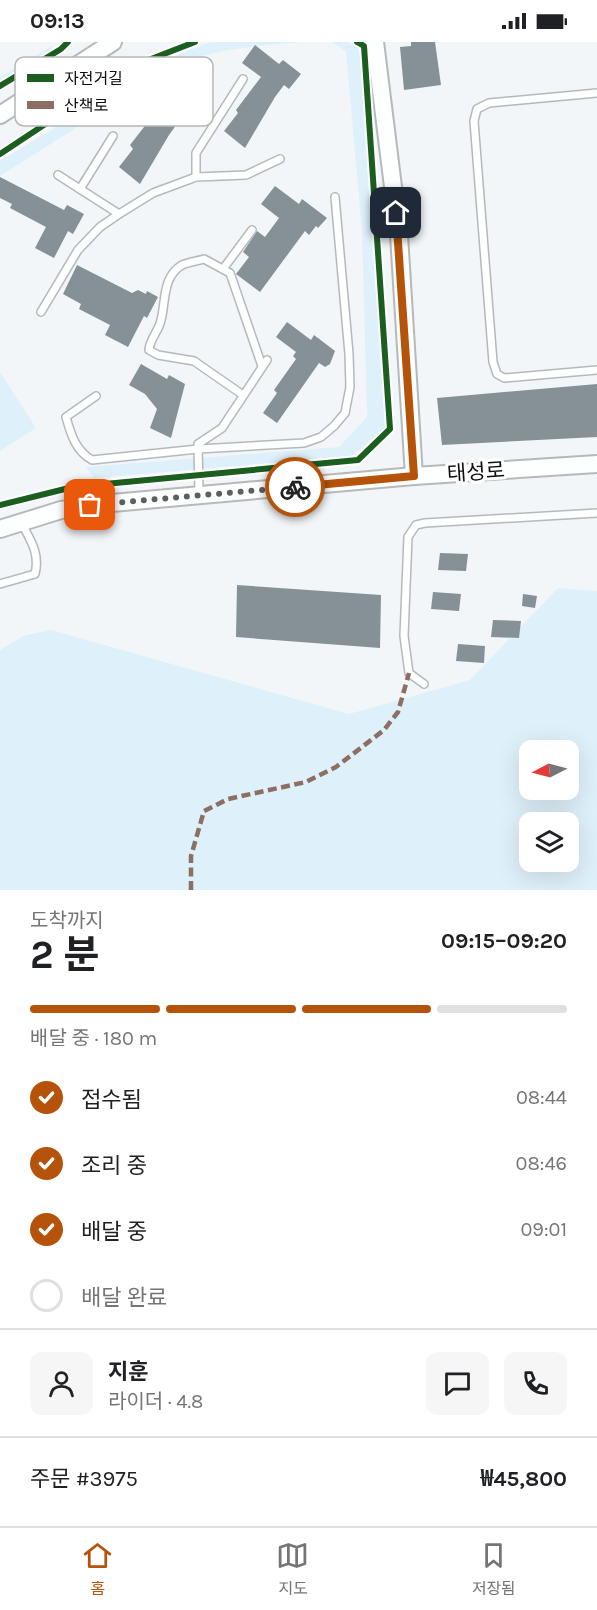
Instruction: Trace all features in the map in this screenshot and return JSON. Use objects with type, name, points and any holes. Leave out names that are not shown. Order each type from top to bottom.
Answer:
[{"type":"street","points":[[90,57],[113,42]]},
{"type":"street","points":[[375,42],[399,235],[414,476]]},
{"type":"street","points":[[0,115],[15,105]]},
{"type":"street","name":"태성로","points":[[0,529],[61,510],[90,505],[414,476],[597,464]]},
{"type":"lane","points":[[196,177],[196,153],[243,79]]},
{"type":"lane","points":[[597,93],[489,103],[477,109],[474,121],[493,362],[497,374],[504,378],[597,370]]},
{"type":"lane","points":[[80,189],[113,136]]},
{"type":"lane","points":[[41,312],[78,250],[100,227],[119,214],[153,194],[196,177],[246,175],[280,159]]},
{"type":"lane","points":[[58,175],[119,214]]},
{"type":"lane","points":[[96,396],[66,417],[72,437],[83,455],[92,460],[198,449],[304,443],[321,437],[345,412],[350,387],[335,197]]},
{"type":"lane","points":[[223,269],[252,230]]},
{"type":"lane","points":[[199,495],[198,444],[222,428],[264,363],[230,273],[204,259],[183,264],[171,275],[165,289],[161,322],[150,342],[150,350],[158,355],[194,361],[243,394]]},
{"type":"lane","points":[[424,684],[409,673],[404,636],[408,537],[416,525],[597,513]]},
{"type":"lane","points":[[0,584],[35,574],[38,563],[36,553],[21,522]]},
{"type":"shaded area","points":[[211,42],[299,42],[234,49],[199,57],[174,57]]},
{"type":"shaded area","points":[[331,42],[348,42],[362,50],[387,427],[352,456],[94,478],[86,467],[339,447],[367,417],[362,232],[346,51]]},
{"type":"shaded area","points":[[52,46],[50,57],[34,57]]},
{"type":"shaded area","points":[[15,68],[15,80],[0,89],[0,77]]},
{"type":"shaded area","points":[[58,126],[79,126],[0,176],[0,161]]},
{"type":"shaded area","points":[[0,372],[36,428],[0,451]]},
{"type":"shaded area","points":[[558,588],[597,591],[597,890],[0,890],[0,650],[23,636],[51,630],[349,714],[470,680]]},
{"type":"building","points":[[411,42],[435,42],[441,85],[404,90],[400,47],[411,46]]},
{"type":"building","points":[[255,45],[279,64],[283,60],[301,74],[289,89],[284,85],[245,148],[224,131],[238,113],[236,110],[261,77],[242,63]]},
{"type":"building","points":[[145,126],[175,126],[140,184],[119,167],[133,149],[130,145]]},
{"type":"building","points":[[0,177],[64,210],[67,205],[84,214],[73,234],[68,231],[54,258],[35,248],[46,227],[10,208],[12,204],[0,198]]},
{"type":"building","points":[[275,186],[299,204],[302,199],[327,218],[309,235],[305,231],[260,292],[236,274],[249,257],[243,252],[257,231],[265,237],[279,218],[261,204]]},
{"type":"building","points":[[77,265],[132,293],[138,290],[146,294],[147,291],[158,297],[147,318],[144,316],[128,347],[105,335],[110,325],[79,309],[81,304],[63,294]]},
{"type":"building","points":[[287,322],[311,340],[314,335],[335,351],[330,364],[325,367],[319,363],[277,423],[263,413],[277,393],[274,390],[296,359],[293,356],[296,352],[276,337]]},
{"type":"building","points":[[141,364],[167,379],[169,375],[185,384],[171,438],[150,428],[157,409],[145,394],[129,385]]},
{"type":"building","points":[[597,384],[597,437],[442,445],[437,398]]},
{"type":"building","points":[[440,553],[468,554],[466,571],[438,570]]},
{"type":"building","points":[[237,585],[381,595],[380,648],[236,637]]},
{"type":"building","points":[[433,592],[461,594],[459,611],[431,609]]},
{"type":"building","points":[[523,594],[537,596],[535,608],[522,606]]},
{"type":"building","points":[[493,620],[521,621],[519,638],[491,637]]},
{"type":"building","points":[[458,644],[485,646],[484,663],[456,661]]},
{"type":"marked path","points":[[191,890],[191,856],[204,811],[228,799],[306,782],[336,767],[384,730],[398,712],[409,673]]},
{"type":"cycle path","points":[[48,57],[68,42]]},
{"type":"cycle path","points":[[156,57],[195,42]]},
{"type":"cycle path","points":[[0,505],[73,487],[358,460],[390,429],[364,46],[357,42]]},
{"type":"cycle path","points":[[0,86],[15,77]]},
{"type":"cycle path","points":[[0,154],[42,126]]},
{"type":"way so far","points":[[90,505],[295,487]]},
{"type":"route","points":[[295,487],[414,476],[396,213]]}]
